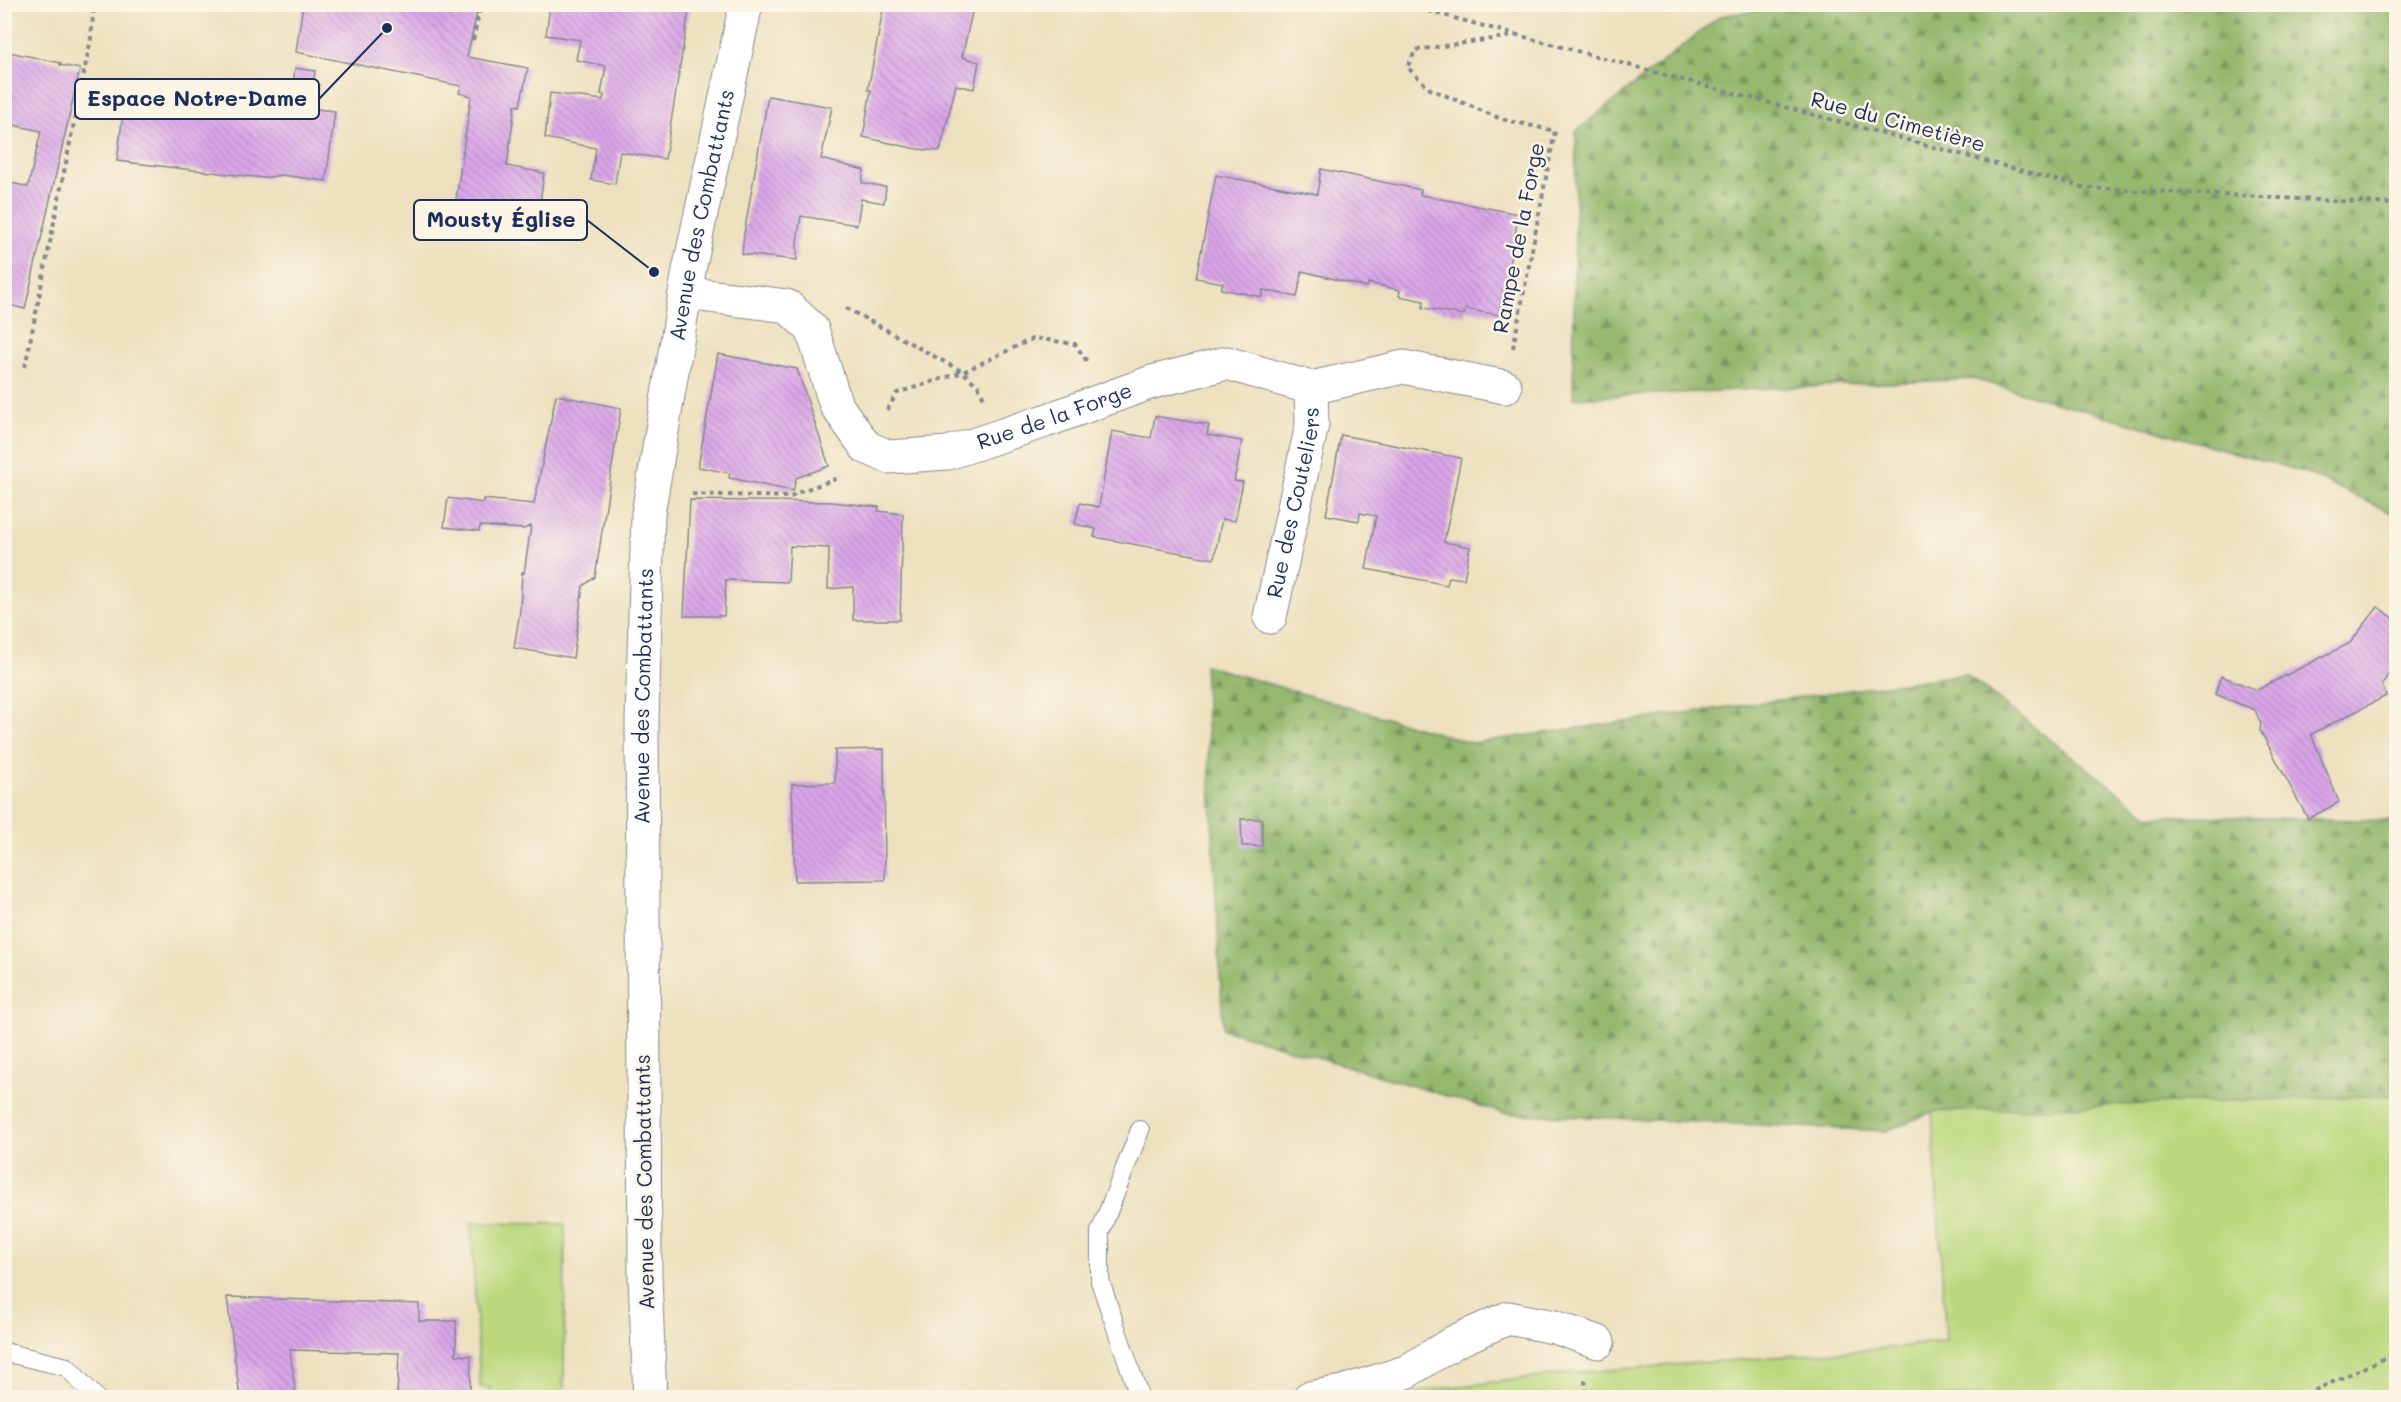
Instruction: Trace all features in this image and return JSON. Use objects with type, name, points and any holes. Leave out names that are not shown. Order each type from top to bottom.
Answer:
[{"type":"street","name":"Avenue des Combattants","points":[[650,1398],[645,1277],[642,720],[648,514],[685,293],[746,4]]},
{"type":"street","name":"Rue de la Forge","points":[[685,293],[787,306],[812,329],[836,405],[866,447],[889,457],[948,453],[1045,422],[1152,382],[1227,363],[1311,388],[1403,367],[1505,387]]},
{"type":"street","name":"Rue des Couteliers","points":[[1270,616],[1312,425],[1311,388]]},
{"type":"street","points":[[1309,1398],[1343,1392],[1406,1372],[1456,1341],[1508,1318],[1554,1327],[1598,1342]]},
{"type":"lane","points":[[1140,1130],[1100,1232],[1100,1281],[1140,1398]]},
{"type":"lane","points":[[4,1352],[67,1367],[96,1398]]},
{"type":"path","points":[[25,367],[91,38],[94,4]]},
{"type":"path","points":[[473,40],[481,4]]},
{"type":"path","name":"Rue du Cimetière","points":[[1402,4],[2086,188],[2397,204]]},
{"type":"path","name":"Rampe de la Forge","points":[[1505,387],[1555,131],[1501,119],[1430,89],[1407,67],[1416,50],[1520,35]]},
{"type":"path","points":[[880,328],[963,372],[978,386]]},
{"type":"path","points":[[897,393],[963,372],[1034,338],[1075,344],[1094,370]]},
{"type":"path","points":[[723,496],[791,497],[795,493],[847,475]]},
{"type":"path","points":[[2298,1398],[2397,1353]]},
{"type":"green space","points":[[1803,4],[2396,5],[2396,515],[2307,473],[1973,379],[1573,398],[1576,131],[1720,16]]},
{"type":"green space","points":[[1204,665],[1472,743],[1965,674],[2148,815],[2396,821],[2396,1095],[1932,1112],[1886,1131],[1503,1113],[1223,1029]]},
{"type":"green space","points":[[2396,1095],[2396,1397],[1398,1397],[1426,1390],[1583,1372],[1901,1347],[1946,1340],[1932,1112]]},
{"type":"green space","points":[[471,1223],[565,1224],[564,1397],[490,1397],[490,1388],[480,1387]]},
{"type":"building","points":[[303,4],[479,4],[467,57],[528,68],[520,106],[515,105],[507,166],[544,173],[539,210],[456,200],[471,96],[459,93],[461,86],[296,52]]},
{"type":"building","points":[[545,4],[690,4],[665,159],[620,152],[615,184],[591,180],[596,148],[545,138],[550,93],[603,100],[604,95],[601,94],[606,66],[576,60],[580,40],[546,35],[550,7]]},
{"type":"building","points":[[884,4],[974,4],[962,57],[979,62],[974,89],[956,85],[940,151],[917,149],[863,137],[871,90],[868,90]]},
{"type":"building","points":[[4,51],[80,69],[25,309],[4,304],[4,181],[28,187],[41,131],[4,123]]},
{"type":"building","points":[[295,68],[315,71],[313,85],[319,85],[316,109],[335,111],[326,181],[281,175],[264,178],[117,161],[126,89],[290,112]]},
{"type":"building","points":[[768,96],[832,107],[821,159],[864,170],[862,183],[886,187],[884,203],[861,199],[857,225],[801,216],[797,260],[742,254]]},
{"type":"building","points":[[1321,169],[1421,190],[1420,195],[1519,214],[1499,315],[1465,309],[1464,315],[1423,308],[1424,301],[1399,296],[1400,290],[1368,283],[1367,287],[1302,271],[1297,297],[1263,290],[1262,297],[1221,289],[1223,283],[1196,278],[1216,175],[1317,194]]},
{"type":"building","points":[[718,354],[797,369],[829,466],[796,478],[793,491],[729,478],[730,473],[698,467]]},
{"type":"building","points":[[556,395],[621,408],[595,577],[583,586],[573,658],[514,648],[520,611],[522,572],[524,573],[531,526],[524,529],[480,526],[479,531],[444,527],[448,498],[483,503],[483,499],[534,504]]},
{"type":"building","points":[[1155,416],[1209,425],[1207,435],[1242,441],[1234,481],[1243,482],[1235,521],[1222,519],[1214,559],[1094,537],[1096,529],[1075,524],[1080,503],[1099,507],[1112,431],[1151,438]]},
{"type":"building","points":[[1341,435],[1461,458],[1444,542],[1470,547],[1464,579],[1449,577],[1447,585],[1366,569],[1376,516],[1360,513],[1359,521],[1326,515]]},
{"type":"building","points":[[690,500],[832,502],[879,507],[878,511],[903,514],[900,620],[853,620],[853,587],[828,589],[829,548],[790,546],[788,582],[726,580],[724,616],[684,616]]},
{"type":"building","points":[[2378,607],[2396,620],[2396,664],[2382,684],[2386,696],[2311,734],[2339,802],[2308,819],[2260,730],[2261,724],[2255,710],[2215,694],[2221,676],[2257,690],[2350,643]]},
{"type":"building","points":[[884,749],[885,880],[795,881],[792,784],[835,783],[835,750]]},
{"type":"building","points":[[1241,819],[1262,819],[1262,846],[1242,846]]},
{"type":"building","points":[[227,1297],[419,1304],[419,1321],[456,1321],[456,1355],[471,1356],[470,1398],[397,1398],[399,1353],[290,1350],[296,1398],[240,1398]]},
{"type":"place","name":"Espace Notre-Dame","points":[[387,28]]},
{"type":"place","name":"Mousty Église","points":[[654,272]]}]
